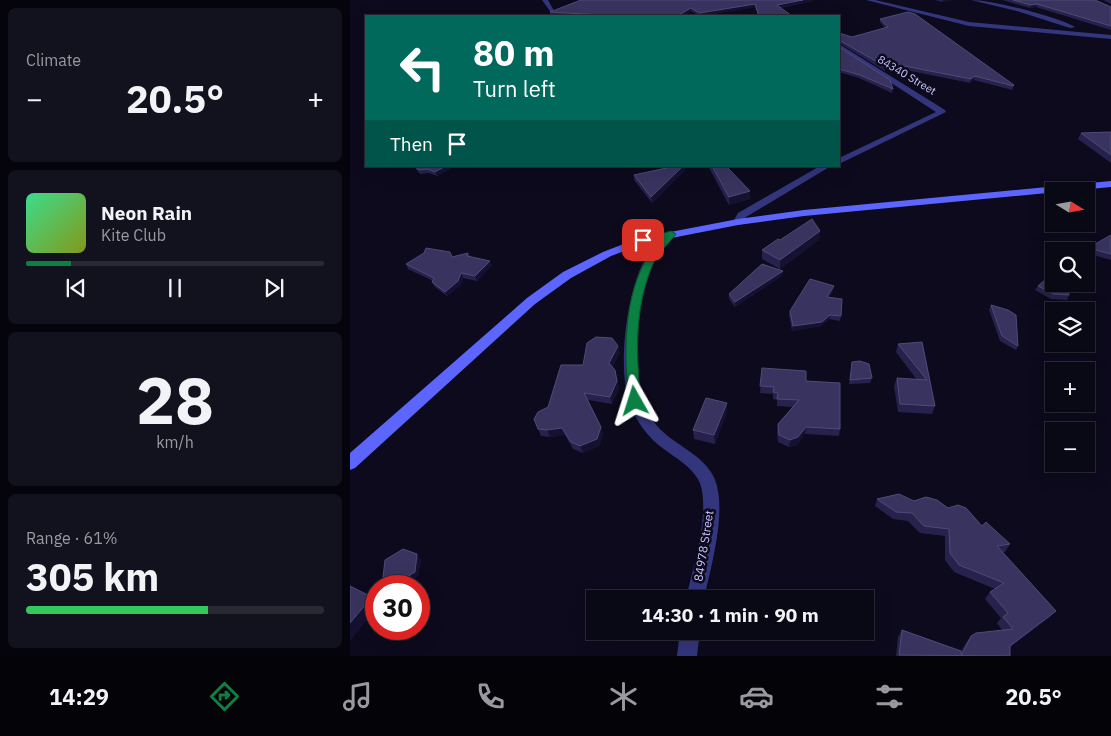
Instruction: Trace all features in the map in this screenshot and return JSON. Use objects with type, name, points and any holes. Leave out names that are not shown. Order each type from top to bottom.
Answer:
[{"type":"street","points":[[544,0],[552,10]]},
{"type":"street","points":[[869,0],[969,24],[1111,36]]},
{"type":"street","points":[[974,0],[1018,10],[1074,28],[1111,36]]},
{"type":"street","name":"84340 Street","points":[[840,47],[942,112],[840,161]]},
{"type":"street","points":[[738,222],[742,214],[824,167]]},
{"type":"street","points":[[350,463],[538,296],[567,275],[607,254],[643,240],[738,222],[804,213],[1111,184]]},
{"type":"street","name":"84978 Street","points":[[671,234],[649,263],[638,297],[632,336],[631,368],[635,401],[651,428],[671,449],[690,461],[706,476],[710,493],[709,528],[697,590]]},
{"type":"street","points":[[687,656],[689,640]]},
{"type":"building","points":[[581,0],[803,0],[777,5],[791,15],[759,15],[755,4],[700,13],[691,8],[679,15],[602,15],[550,12]]},
{"type":"building","points":[[1013,0],[1095,0],[1111,7],[1111,26],[1037,4],[1031,5]]},
{"type":"building","points":[[908,12],[915,14],[1014,85],[975,76],[971,79],[884,62],[886,67],[840,41],[840,33],[852,37],[888,27],[880,19]]},
{"type":"building","points":[[840,48],[890,80],[893,89],[860,75],[840,69]]},
{"type":"building","points":[[1111,132],[1111,155],[1081,133]]},
{"type":"building","points":[[416,167],[444,167],[435,172],[427,169],[418,170]]},
{"type":"building","points":[[671,167],[682,167],[651,197],[634,175]]},
{"type":"building","points":[[713,167],[727,167],[750,191],[729,197]]},
{"type":"building","points":[[812,219],[820,231],[780,260],[762,250],[778,239],[780,240]]},
{"type":"building","points":[[1111,235],[1111,254],[1095,250],[1095,244]]},
{"type":"building","points":[[426,248],[450,252],[452,257],[468,253],[467,256],[490,261],[475,276],[461,273],[458,281],[445,292],[432,282],[434,278],[406,264],[424,253]]},
{"type":"building","points":[[762,264],[783,271],[735,302],[729,294]]},
{"type":"building","points":[[810,279],[834,286],[827,297],[842,299],[841,316],[830,315],[822,322],[793,326],[790,311]]},
{"type":"building","points":[[1045,280],[1045,290],[1038,286]]},
{"type":"building","points":[[1050,292],[1068,292],[1069,295]]},
{"type":"building","points":[[991,305],[1008,310],[1016,315],[1018,346],[1002,336]]},
{"type":"building","points":[[596,337],[612,338],[618,346],[609,363],[615,370],[617,381],[610,397],[584,393],[601,427],[597,439],[580,446],[571,442],[562,428],[538,429],[534,419],[538,412],[548,407],[561,365],[583,365],[587,343]]},
{"type":"building","points":[[922,342],[935,406],[900,404],[897,378],[927,380],[898,344]]},
{"type":"building","points":[[860,361],[869,364],[872,378],[850,380],[852,362]]},
{"type":"building","points":[[762,368],[806,371],[806,381],[840,383],[840,429],[806,427],[798,437],[790,440],[779,435],[778,424],[799,400],[777,399],[778,393],[773,392],[774,387],[760,386]]},
{"type":"building","points":[[706,398],[727,403],[714,435],[693,430]]},
{"type":"building","points":[[899,494],[914,501],[926,497],[937,500],[948,508],[958,505],[966,508],[982,526],[986,522],[1010,544],[997,546],[1056,611],[1010,646],[1010,656],[961,656],[971,636],[976,633],[1013,629],[1003,617],[1008,613],[990,592],[1004,583],[959,565],[950,553],[949,529],[924,526],[912,513],[896,512],[877,499]]},
{"type":"building","points":[[403,549],[417,554],[415,572],[410,575],[383,575],[385,560]]},
{"type":"building","points":[[350,586],[365,594],[365,605],[350,623]]},
{"type":"building","points":[[902,630],[961,651],[961,656],[899,655]]},
{"type":"route","points":[[635,401],[631,368],[632,336],[638,297],[649,263],[671,234],[643,240]]}]
